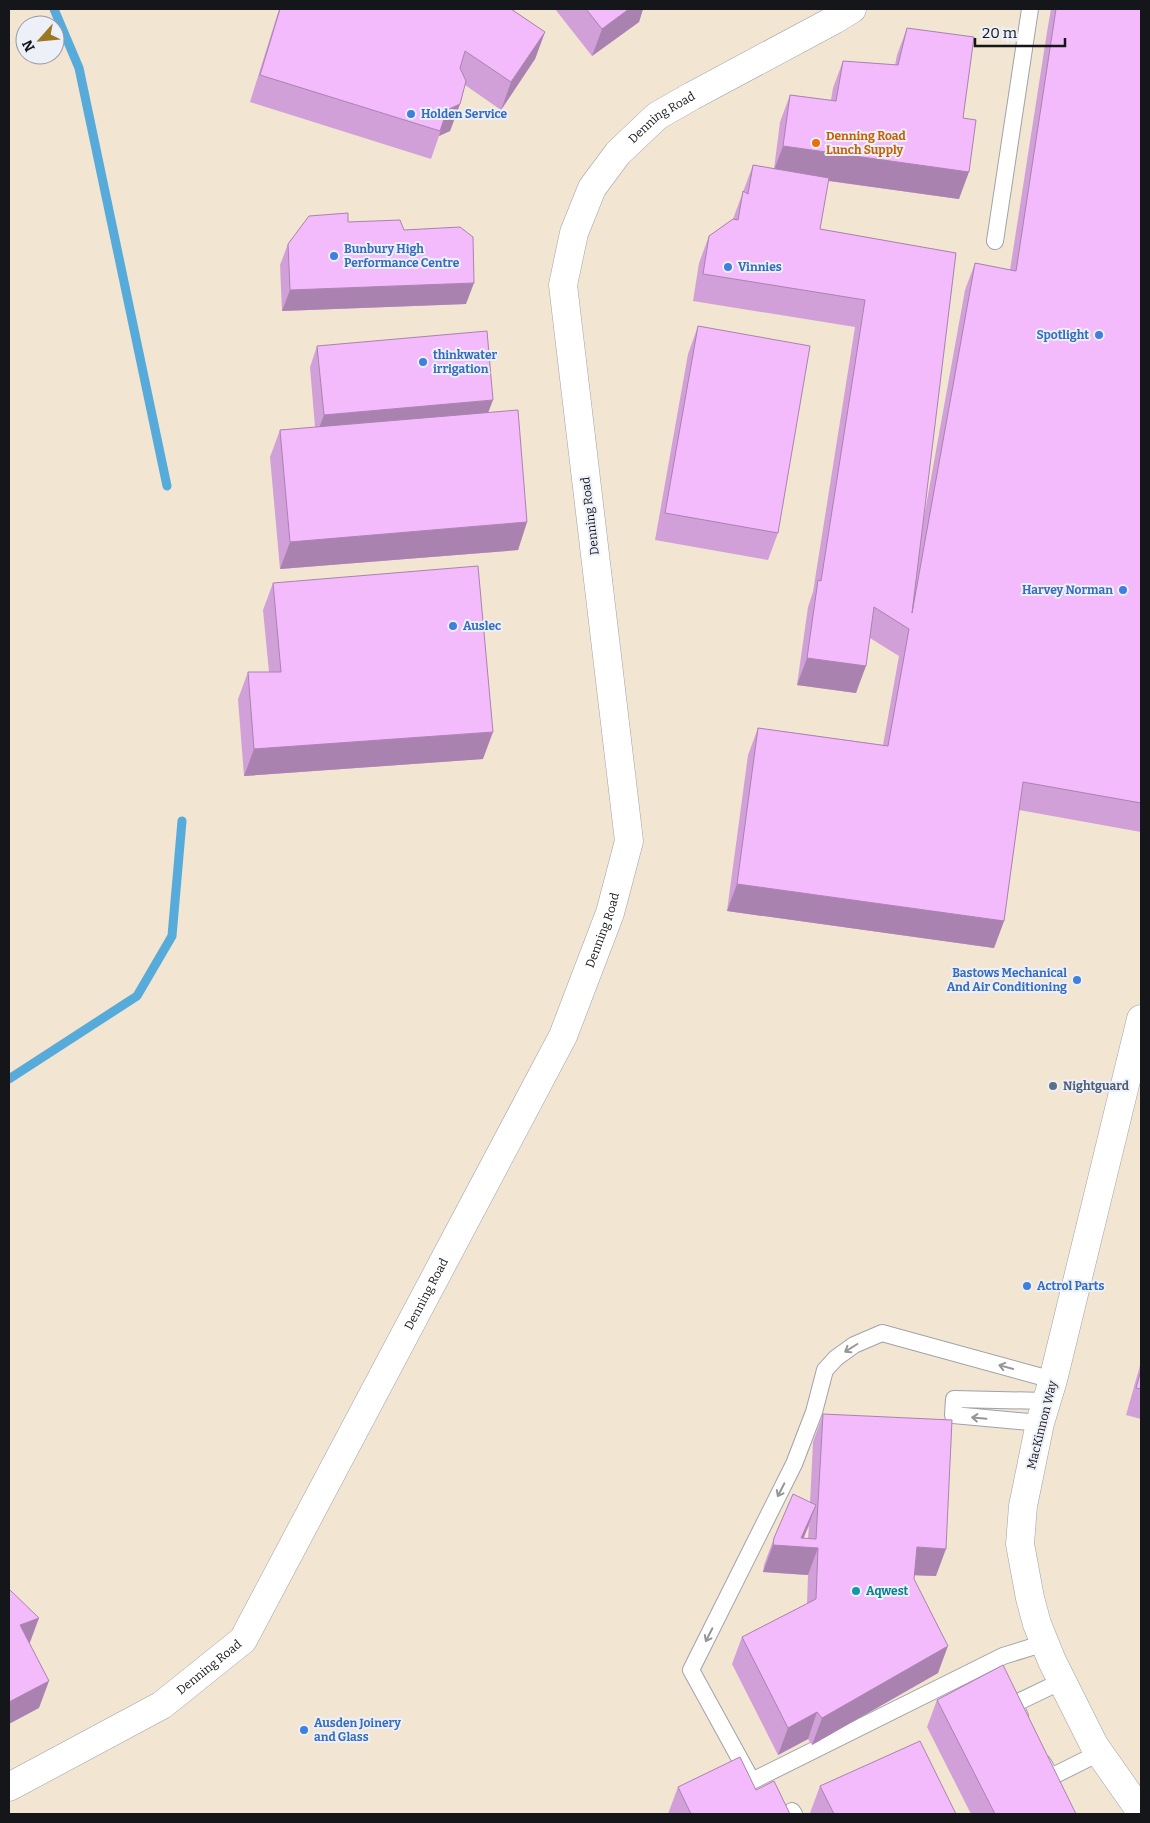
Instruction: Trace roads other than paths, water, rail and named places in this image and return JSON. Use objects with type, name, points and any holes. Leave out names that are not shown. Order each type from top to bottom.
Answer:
[{"type":"street","name":"Denning Road","points":[[9,1787],[162,1705],[243,1640],[563,1036],[610,913],[629,841],[563,285],[574,233],[592,188],[618,152],[657,116],[852,9]]},
{"type":"street","name":"MacKinnon Way","points":[[1141,1019],[1046,1401],[1023,1506],[1020,1544],[1030,1598],[1045,1643],[1062,1681],[1099,1753],[1141,1812]]},
{"type":"lane","points":[[995,241],[1030,9]]},
{"type":"lane","points":[[1045,1643],[1003,1656],[752,1781],[692,1670],[794,1464],[814,1412],[825,1370],[836,1358],[854,1345],[882,1333],[1046,1401]]},
{"type":"lane","points":[[954,1399],[1046,1401],[953,1415],[954,1399]]},
{"type":"lane","points":[[1026,1729],[1014,1704],[1062,1681]]},
{"type":"lane","points":[[1038,1753],[1051,1777],[1099,1753]]},
{"type":"waterway","points":[[54,9],[79,68],[167,486]]},
{"type":"waterway","points":[[9,1079],[137,996],[172,936],[182,821]]},
{"type":"place","name":"Holden Service","points":[[411,114]]},
{"type":"place","name":"Denning Road Lunch Supply","points":[[816,143]]},
{"type":"place","name":"Bunbury High Performance Centre","points":[[334,256]]},
{"type":"place","name":"Vinnies","points":[[728,267]]},
{"type":"place","name":"Spotlight","points":[[1099,335]]},
{"type":"place","name":"thinkwater irrigation","points":[[423,362]]},
{"type":"place","name":"Harvey Norman","points":[[1123,590]]},
{"type":"place","name":"Auslec","points":[[453,626]]},
{"type":"place","name":"Bastows Mechanical And Air Conditioning","points":[[1077,980]]},
{"type":"place","name":"Nightguard","points":[[1053,1086]]},
{"type":"place","name":"Actrol Parts","points":[[1027,1286]]},
{"type":"place","name":"Aqwest","points":[[856,1591]]},
{"type":"place","name":"Ausden Joinery and Glass","points":[[304,1730]]}]
